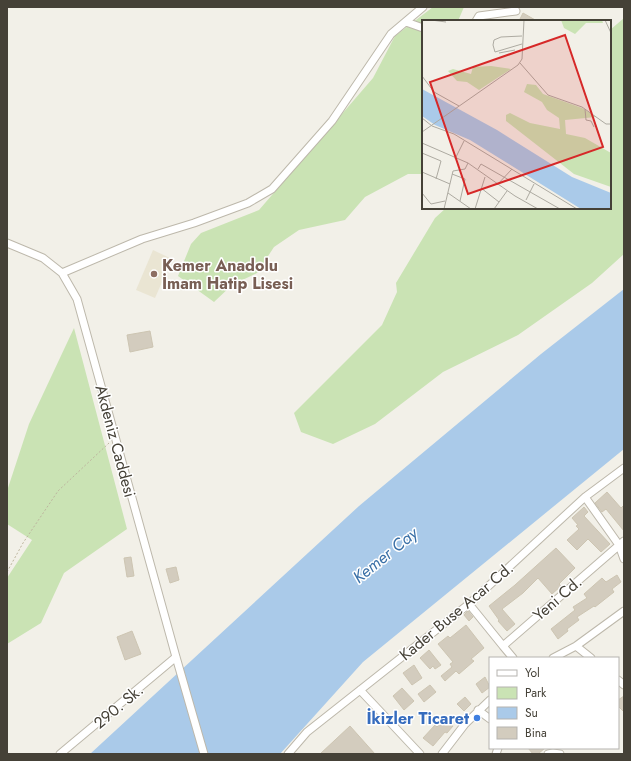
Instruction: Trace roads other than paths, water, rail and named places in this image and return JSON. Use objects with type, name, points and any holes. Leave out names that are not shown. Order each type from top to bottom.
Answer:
[{"type":"street","points":[[62,274],[142,239],[194,223],[248,203],[272,189],[332,121],[391,34],[423,7]]},
{"type":"street","points":[[477,20],[479,16],[516,10]]},
{"type":"street","points":[[406,22],[422,28]]},
{"type":"street","name":"Akdeniz Caddesi","points":[[7,243],[43,258],[62,274],[77,299],[204,754]]},
{"type":"street","name":"Kader Buse Acar Cd.","points":[[288,754],[307,732],[469,604],[585,497],[624,468]]},
{"type":"street","points":[[585,497],[622,543],[624,559]]},
{"type":"street","name":"Yeni Cd.","points":[[503,646],[622,543]]},
{"type":"street","points":[[469,604],[512,657]]},
{"type":"street","points":[[555,657],[576,646],[624,611]]},
{"type":"street","points":[[576,646],[590,657]]},
{"type":"street","name":"290. Sk.","points":[[60,754],[176,657]]},
{"type":"street","points":[[360,690],[420,754]]},
{"type":"street","points":[[442,754],[465,724],[489,701]]},
{"type":"street","points":[[478,710],[489,718]]},
{"type":"street","points":[[548,754],[553,752],[560,754]]},
{"type":"water","name":"Kemer Cay","points":[[624,289],[624,449],[363,662],[280,754],[90,754],[359,506],[541,354]]},
{"type":"place","name":"Kemer Anadolu İmam Hatip Lisesi","points":[[154,274]]},
{"type":"place","name":"İkizler Ticaret","points":[[477,718]]}]
